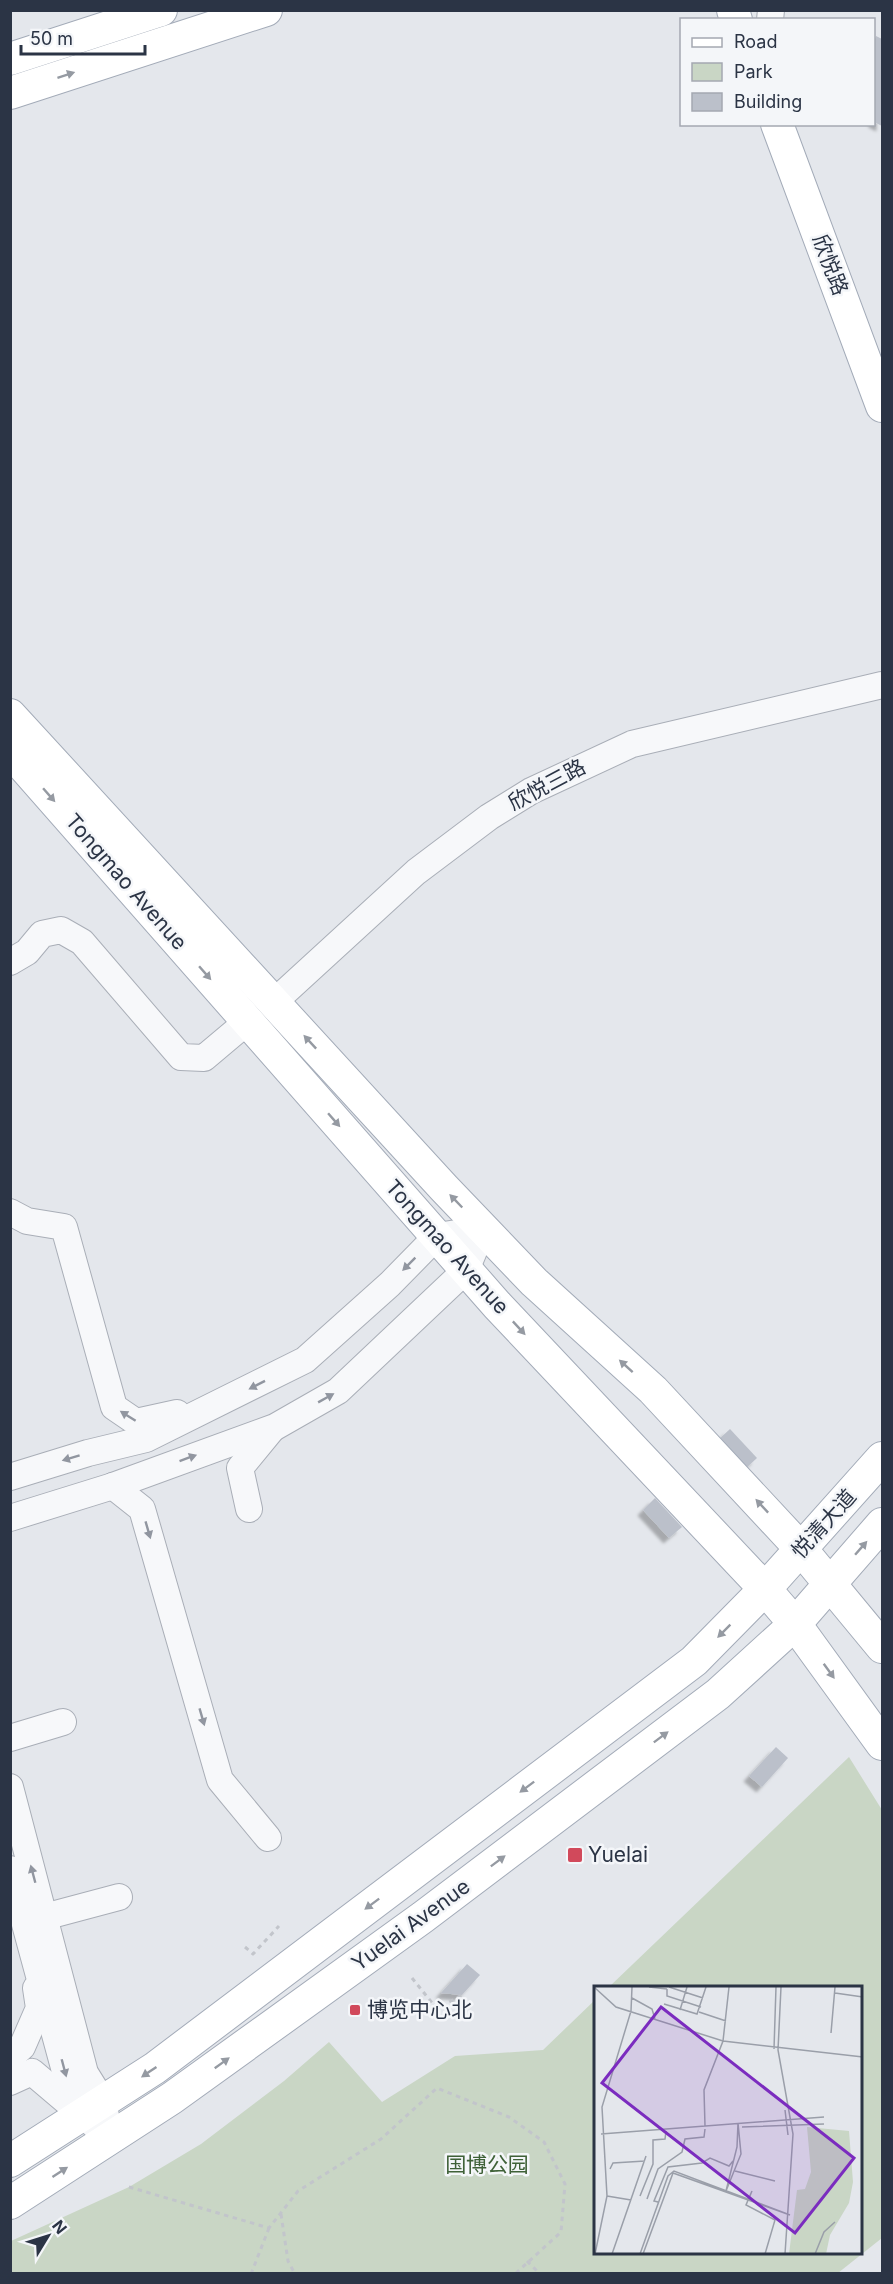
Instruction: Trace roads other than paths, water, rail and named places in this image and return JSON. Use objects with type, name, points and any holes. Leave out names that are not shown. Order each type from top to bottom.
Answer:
[{"type":"main road","points":[[10,59],[161,10]]},
{"type":"main road","points":[[10,93],[266,10]]},
{"type":"main road","name":"欣悦路","points":[[778,126],[882,406]]},
{"type":"main road","name":"欣悦路","points":[[797,126],[882,349]]},
{"type":"main road","name":"Tongmao Avenue","points":[[10,715],[483,1229],[534,1282],[653,1390],[801,1549],[882,1647]]},
{"type":"main road","name":"Tongmao Avenue","points":[[10,751],[466,1270],[765,1589],[795,1624],[882,1744]]},
{"type":"main road","name":"悦清大道","points":[[765,1589],[882,1458]]},
{"type":"main road","name":"悦清大道","points":[[795,1624],[882,1524]]},
{"type":"main road","name":"Yuelai Avenue","points":[[10,2161],[155,2068],[694,1661],[765,1589]]},
{"type":"main road","name":"Yuelai Avenue","points":[[10,2203],[111,2140],[423,1917],[718,1694],[795,1624]]},
{"type":"street","name":"欣悦三路","points":[[273,1003],[416,872],[531,791],[632,744],[882,685]]},
{"type":"street","points":[[10,962],[27,952],[42,934],[61,930],[82,942],[181,1057],[204,1058],[248,1021]]},
{"type":"street","points":[[10,1212],[27,1221],[64,1227],[114,1407],[136,1422],[224,1402]]},
{"type":"street","points":[[10,1477],[87,1453],[146,1439],[305,1360],[390,1284],[437,1236],[483,1229]]},
{"type":"street","points":[[10,1518],[113,1486],[274,1427],[338,1391],[466,1270],[483,1229]]},
{"type":"street","points":[[249,1509],[240,1468],[274,1427]]},
{"type":"street","points":[[113,1486],[142,1509],[220,1780],[268,1838]]},
{"type":"street","points":[[10,1738],[63,1722]]},
{"type":"street","points":[[10,1787],[54,2030],[69,2086],[93,2109],[111,2140]]},
{"type":"street","points":[[10,1869],[60,1978],[93,2109]]},
{"type":"street","points":[[35,1920],[119,1897]]},
{"type":"street","points":[[10,2058],[22,2047],[39,2007],[35,1920]]},
{"type":"street","points":[[10,2076],[32,2060],[54,2030],[60,1978]]},
{"type":"street","points":[[10,2082],[32,2072],[93,2109]]},
{"type":"place","name":"Yuelai","points":[[575,1855]]},
{"type":"place","name":"博览中心北","points":[[355,2010]]},
{"type":"park label","name":"国博公园","points":[[487,2165]]}]
